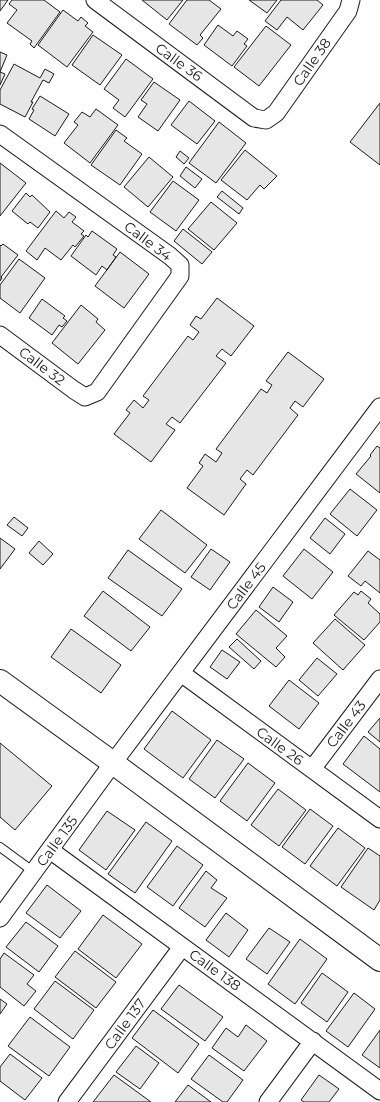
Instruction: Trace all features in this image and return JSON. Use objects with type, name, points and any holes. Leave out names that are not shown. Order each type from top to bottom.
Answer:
[{"type":"street","name":"Calle 36","points":[[95,0],[254,118],[266,120]]},
{"type":"street","name":"Calle 38","points":[[266,120],[276,113],[348,11],[351,0]]},
{"type":"street","name":"Calle 34","points":[[0,134],[170,256],[180,265],[180,276],[97,392],[85,396]]},
{"type":"street","name":"Calle 32","points":[[0,335],[74,390],[85,396]]},
{"type":"street","name":"Calle 45","points":[[113,763],[379,407]]},
{"type":"street","name":"Calle 26","points":[[181,673],[380,819]]},
{"type":"street","name":"Calle 43","points":[[312,769],[380,679]]},
{"type":"street","points":[[0,681],[380,960]]},
{"type":"street","name":"Calle 135","points":[[0,918],[113,763]]},
{"type":"street","name":"Calle 138","points":[[50,850],[380,1091]]},
{"type":"street","name":"Calle 137","points":[[68,1102],[182,947]]},
{"type":"street","points":[[268,1102],[313,1041]]},
{"type":"lane","points":[[0,847],[34,872]]},
{"type":"building","points":[[0,0],[8,0],[0,11]]},
{"type":"building","points":[[12,0],[44,0],[60,12],[34,48],[30,44],[32,41],[7,23],[17,10],[9,4]]},
{"type":"building","points":[[142,0],[183,0],[167,20]]},
{"type":"building","points":[[187,0],[209,0],[221,9],[200,35],[203,38],[197,45],[169,24]]},
{"type":"building","points":[[249,0],[277,0],[267,13]]},
{"type":"building","points":[[281,0],[317,0],[323,5],[303,30],[287,17],[277,30],[265,21]]},
{"type":"building","points":[[63,10],[78,21],[81,17],[88,23],[85,26],[93,32],[67,67],[38,45]]},
{"type":"building","points":[[218,25],[233,36],[237,31],[248,39],[244,44],[247,46],[232,66],[204,45]]},
{"type":"building","points":[[266,26],[291,45],[259,86],[234,67]]},
{"type":"building","points":[[93,35],[122,55],[100,85],[72,65]]},
{"type":"building","points":[[0,52],[7,55],[0,72]]},
{"type":"building","points":[[126,59],[153,79],[125,117],[113,108],[119,100],[104,89]]},
{"type":"building","points":[[14,64],[40,78],[45,69],[54,74],[49,83],[43,80],[25,117],[0,104],[0,90]]},
{"type":"building","points":[[0,72],[5,74],[0,85]]},
{"type":"building","points":[[154,82],[180,100],[158,131],[138,117],[147,104],[141,100]]},
{"type":"building","points":[[40,96],[69,114],[55,136],[29,119],[34,110],[32,109]]},
{"type":"building","points":[[189,101],[215,121],[197,144],[171,125]]},
{"type":"building","points":[[380,103],[380,165],[350,142]]},
{"type":"building","points":[[96,109],[118,125],[90,163],[64,143],[78,125],[74,122],[82,112],[90,117]]},
{"type":"building","points":[[219,122],[246,143],[216,183],[189,163]]},
{"type":"building","points":[[116,130],[127,138],[124,141],[142,154],[120,185],[91,165]]},
{"type":"building","points":[[245,150],[277,176],[264,189],[260,185],[247,200],[221,180]]},
{"type":"building","points":[[180,151],[189,158],[184,164],[176,157]]},
{"type":"building","points":[[149,157],[173,177],[148,207],[124,187]]},
{"type":"building","points":[[0,163],[26,183],[0,216]]},
{"type":"building","points":[[186,167],[202,179],[195,188],[180,176]]},
{"type":"building","points":[[173,181],[199,200],[176,231],[150,212]]},
{"type":"building","points":[[222,191],[243,208],[239,214],[217,197]]},
{"type":"building","points":[[26,193],[30,197],[32,195],[50,212],[38,228],[30,222],[28,224],[12,211]]},
{"type":"building","points":[[211,202],[237,223],[214,250],[188,229]]},
{"type":"building","points":[[56,211],[64,218],[69,212],[76,217],[72,222],[84,231],[81,234],[84,236],[75,247],[73,245],[61,260],[45,248],[37,260],[26,251]]},
{"type":"building","points":[[183,229],[212,252],[202,264],[174,241]]},
{"type":"building","points":[[92,231],[117,249],[113,255],[116,257],[107,270],[102,266],[96,275],[71,256],[86,235],[88,237]]},
{"type":"building","points":[[3,244],[18,255],[1,277],[2,278],[0,281],[0,245],[1,246]]},
{"type":"building","points":[[120,252],[149,274],[124,308],[95,286]]},
{"type":"building","points":[[19,259],[45,278],[20,313],[0,298],[0,285]]},
{"type":"building","points":[[217,298],[254,326],[231,356],[222,349],[216,356],[226,363],[180,423],[172,417],[166,424],[175,430],[151,462],[114,434],[130,413],[126,410],[134,400],[143,408],[149,400],[143,396],[188,336],[193,340],[199,332],[190,325],[196,316],[201,319]]},
{"type":"building","points":[[42,299],[65,316],[63,318],[67,321],[62,327],[59,325],[52,335],[29,318]]},
{"type":"building","points":[[81,305],[98,319],[96,322],[105,330],[78,364],[52,343]]},
{"type":"building","points":[[288,352],[324,379],[303,407],[295,401],[290,408],[298,415],[253,475],[247,470],[240,479],[246,484],[224,515],[187,488],[203,466],[199,463],[205,454],[216,462],[222,453],[216,449],[261,389],[267,393],[272,385],[266,381]]},
{"type":"building","points":[[377,446],[380,448],[380,493],[356,474]]},
{"type":"building","points":[[350,489],[377,510],[357,536],[330,514]]},
{"type":"building","points":[[161,510],[207,545],[185,573],[139,539]]},
{"type":"building","points":[[14,517],[28,528],[22,536],[7,525]]},
{"type":"building","points":[[325,518],[345,534],[330,554],[310,538]]},
{"type":"building","points":[[0,538],[15,549],[0,569]]},
{"type":"building","points":[[39,541],[53,554],[43,565],[29,553]]},
{"type":"building","points":[[211,549],[230,562],[210,590],[191,577]]},
{"type":"building","points":[[304,549],[333,572],[312,599],[283,576]]},
{"type":"building","points":[[128,550],[182,589],[162,616],[108,578]]},
{"type":"building","points":[[368,551],[380,560],[380,593],[365,581],[361,586],[348,576]]},
{"type":"building","points":[[273,587],[293,602],[279,622],[259,607]]},
{"type":"building","points":[[103,591],[150,627],[131,651],[84,616]]},
{"type":"building","points":[[361,591],[371,599],[368,603],[380,614],[380,622],[364,640],[334,615],[354,592],[358,595]]},
{"type":"building","points":[[256,610],[287,636],[276,648],[285,657],[276,667],[236,634]]},
{"type":"building","points":[[335,619],[365,645],[343,670],[313,643]]},
{"type":"building","points":[[71,629],[121,665],[101,693],[51,657]]},
{"type":"building","points":[[237,639],[261,661],[254,669],[229,647]]},
{"type":"building","points":[[222,650],[240,662],[227,679],[210,667]]},
{"type":"building","points":[[317,658],[337,674],[318,696],[299,680]]},
{"type":"building","points":[[289,680],[319,703],[299,729],[269,706]]},
{"type":"building","points":[[172,711],[211,740],[183,778],[144,749]]},
{"type":"building","points":[[380,718],[380,742],[368,732]]},
{"type":"building","points":[[364,736],[380,749],[380,792],[343,764]]},
{"type":"building","points":[[217,740],[244,759],[215,798],[189,779]]},
{"type":"building","points":[[0,743],[52,786],[15,830],[0,817]]},
{"type":"building","points":[[248,763],[275,783],[247,821],[220,801]]},
{"type":"building","points":[[278,789],[306,810],[279,846],[251,825]]},
{"type":"building","points":[[310,809],[333,826],[305,864],[282,847]]},
{"type":"building","points":[[107,811],[135,830],[106,870],[79,850]]},
{"type":"building","points":[[146,822],[172,841],[135,893],[108,874]]},
{"type":"building","points":[[338,828],[365,848],[337,886],[310,866]]},
{"type":"building","points":[[177,846],[203,865],[173,906],[147,887]]},
{"type":"building","points":[[368,848],[380,856],[380,900],[374,910],[341,887]]},
{"type":"building","points":[[206,871],[217,880],[211,888],[227,898],[205,927],[179,908]]},
{"type":"building","points":[[47,885],[81,911],[60,938],[26,913]]},
{"type":"building","points":[[226,913],[248,930],[229,957],[206,940]]},
{"type":"building","points":[[103,915],[142,944],[116,978],[78,949]]},
{"type":"building","points":[[26,922],[58,946],[39,972],[6,947]]},
{"type":"building","points":[[269,928],[290,942],[267,974],[246,959]]},
{"type":"building","points":[[300,939],[327,959],[295,1004],[268,984]]},
{"type":"building","points":[[75,951],[116,982],[96,1008],[55,977]]},
{"type":"building","points":[[4,953],[34,975],[27,984],[36,991],[24,1006],[0,987],[0,959]]},
{"type":"building","points":[[322,973],[348,992],[327,1022],[301,1003]]},
{"type":"building","points":[[55,981],[94,1010],[73,1039],[34,1009]]},
{"type":"building","points":[[179,985],[223,1017],[205,1041],[161,1009]]},
{"type":"building","points":[[354,993],[375,1009],[348,1047],[326,1031]]},
{"type":"building","points":[[0,999],[7,1004],[0,1014]]},
{"type":"building","points":[[153,1010],[199,1044],[178,1073],[132,1038]]},
{"type":"building","points":[[30,1017],[70,1047],[49,1076],[8,1046]]},
{"type":"building","points":[[246,1025],[267,1041],[244,1071],[212,1048],[226,1028],[238,1037]]},
{"type":"building","points":[[380,1030],[380,1068],[362,1055]]},
{"type":"building","points":[[136,1046],[159,1063],[140,1089],[116,1072]]},
{"type":"building","points":[[10,1054],[42,1078],[25,1100],[0,1081],[0,1067]]},
{"type":"building","points":[[209,1055],[243,1080],[227,1102],[223,1102],[191,1079]]},
{"type":"building","points":[[114,1075],[151,1102],[93,1102]]},
{"type":"building","points":[[319,1075],[339,1089],[329,1102],[304,1102],[301,1100]]},
{"type":"building","points":[[188,1085],[211,1102],[175,1102]]}]
